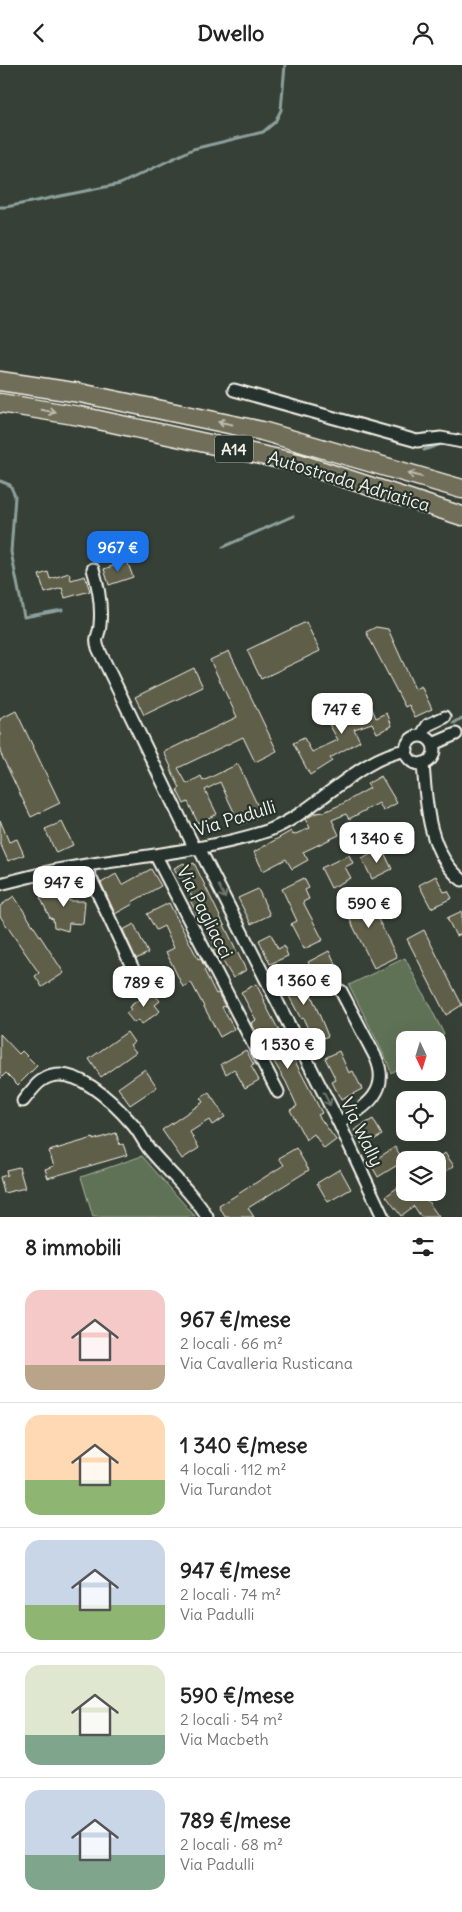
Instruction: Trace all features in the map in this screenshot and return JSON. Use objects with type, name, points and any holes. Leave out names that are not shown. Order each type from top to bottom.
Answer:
[{"type":"highway","name":"Autostrada Adriatica","points":[[0,381],[80,393],[262,431],[462,489]]},
{"type":"highway","name":"Autostrada Adriatica","points":[[0,403],[80,416],[298,463],[462,516]]},
{"type":"street","points":[[234,390],[417,441],[441,438],[462,442]]},
{"type":"street","name":"Via Wally","points":[[93,569],[100,599],[100,628],[95,640],[98,648],[197,849],[339,1123],[383,1217]]},
{"type":"street","name":"Via Padulli","points":[[0,884],[48,872],[197,849],[269,830],[296,816],[377,760],[393,753],[407,750],[412,740],[421,736],[428,725],[445,717]]},
{"type":"street","points":[[433,744],[456,734]]},
{"type":"street","points":[[407,750],[410,759],[418,764],[433,756],[433,744],[421,736]]},
{"type":"street","points":[[423,763],[424,783],[435,844],[445,863],[462,880]]},
{"type":"street","name":"Via Pagliacci","points":[[156,856],[278,1092]]},
{"type":"street","points":[[85,866],[141,986]]},
{"type":"street","points":[[339,1123],[369,1102],[378,1091],[381,1077],[380,1067],[376,1058],[341,991]]},
{"type":"street","points":[[23,1101],[42,1081],[55,1076],[71,1077],[87,1082],[134,1126],[149,1149],[208,1217]]},
{"type":"green space","points":[[405,958],[442,1031],[396,1031],[396,1069],[391,1073],[387,1061],[349,985]]},
{"type":"green space","points":[[142,1156],[196,1217],[93,1217],[81,1177]]},
{"type":"building","points":[[127,561],[133,577],[109,585],[104,569]]},
{"type":"building","points":[[48,572],[50,579],[69,573],[71,580],[85,576],[90,591],[65,598],[62,588],[45,593],[39,575]]},
{"type":"building","points":[[306,622],[320,651],[261,679],[247,650]]},
{"type":"building","points":[[376,627],[388,629],[415,689],[421,686],[432,709],[415,717],[409,705],[405,707],[366,632]]},
{"type":"building","points":[[229,651],[277,751],[255,762],[243,737],[178,768],[187,784],[201,776],[203,781],[238,764],[262,815],[240,825],[220,782],[205,790],[217,814],[198,823],[188,802],[184,804],[177,790],[180,788],[164,752],[237,717],[210,660]]},
{"type":"building","points":[[194,668],[203,687],[144,715],[135,697]]},
{"type":"building","points":[[367,696],[376,718],[387,713],[392,726],[377,733],[372,723],[354,729],[360,741],[330,758],[332,761],[310,775],[293,743],[304,738],[312,752],[338,740],[329,724],[358,708],[355,701]]},
{"type":"building","points":[[16,711],[60,803],[31,817],[0,752],[0,719]]},
{"type":"building","points":[[381,776],[397,803],[383,811],[379,803],[349,819],[346,814],[332,820],[339,835],[303,852],[308,860],[292,869],[286,859],[263,871],[254,852],[291,831],[293,835],[310,828],[305,819],[342,804],[370,788],[367,784]]},
{"type":"building","points":[[0,820],[9,842],[17,839],[24,855],[8,861],[0,843]]},
{"type":"building","points":[[62,822],[73,845],[56,853],[45,829]]},
{"type":"building","points":[[382,848],[392,869],[372,879],[362,859]]},
{"type":"building","points":[[349,855],[353,863],[345,867],[351,878],[331,888],[321,868]]},
{"type":"building","points":[[184,863],[186,867],[194,863],[246,970],[233,978],[222,960],[219,961],[213,951],[216,949],[201,917],[199,918],[190,900],[193,899],[182,877],[179,878],[174,868]]},
{"type":"building","points":[[151,869],[161,886],[115,914],[101,883],[116,874],[122,885]]},
{"type":"building","points":[[436,876],[444,892],[448,891],[452,898],[431,908],[419,885]]},
{"type":"building","points":[[304,878],[309,888],[305,890],[309,899],[303,902],[323,940],[304,949],[291,924],[297,921],[282,889]]},
{"type":"building","points":[[70,885],[69,901],[85,901],[83,924],[69,923],[68,931],[54,927],[53,919],[50,918],[40,897],[52,898],[52,886]]},
{"type":"building","points":[[258,889],[270,915],[251,924],[238,898]]},
{"type":"building","points":[[364,891],[397,957],[374,968],[341,902]]},
{"type":"building","points":[[14,896],[64,973],[42,987],[35,976],[39,973],[0,916],[0,906]]},
{"type":"building","points":[[169,903],[198,959],[200,958],[206,969],[204,970],[216,994],[218,993],[225,1006],[222,1007],[234,1029],[220,1037],[192,984],[190,983],[183,987],[166,952],[174,948],[164,926],[156,930],[147,914]]},
{"type":"building","points":[[462,911],[462,934],[456,936],[447,918]]},
{"type":"building","points":[[134,924],[148,953],[136,959],[123,930]]},
{"type":"building","points":[[424,930],[462,1005],[446,1015],[407,939]]},
{"type":"building","points":[[271,934],[278,949],[284,946],[288,956],[270,964],[259,940]]},
{"type":"building","points":[[329,951],[339,970],[319,981],[308,962]]},
{"type":"building","points":[[294,970],[306,994],[310,992],[328,1036],[314,1042],[303,1018],[301,1019],[279,977]]},
{"type":"building","points":[[256,984],[322,1113],[318,1115],[336,1140],[324,1149],[314,1134],[306,1140],[290,1110],[297,1106],[286,1082],[251,1023],[256,1020],[241,992]]},
{"type":"building","points":[[151,990],[160,1001],[155,1005],[160,1011],[141,1025],[138,1020],[134,1023],[126,1013],[131,1010],[129,1007]]},
{"type":"building","points":[[127,1032],[134,1042],[130,1045],[136,1052],[101,1077],[89,1059]]},
{"type":"building","points":[[0,1034],[19,1054],[22,1051],[37,1066],[18,1085],[6,1073],[0,1079]]},
{"type":"building","points":[[246,1050],[254,1065],[251,1066],[259,1080],[245,1088],[234,1069],[226,1074],[221,1064]]},
{"type":"building","points":[[339,1051],[349,1073],[353,1071],[362,1089],[341,1100],[332,1082],[336,1080],[325,1058]]},
{"type":"building","points":[[145,1069],[157,1087],[130,1105],[118,1088]]},
{"type":"building","points":[[209,1093],[225,1117],[212,1125],[209,1120],[190,1132],[199,1148],[182,1159],[162,1130],[203,1102],[200,1098]]},
{"type":"building","points":[[373,1119],[382,1135],[363,1146],[354,1130]]},
{"type":"building","points":[[116,1133],[120,1145],[123,1144],[127,1155],[48,1178],[45,1169],[54,1166],[49,1151]]},
{"type":"building","points":[[395,1147],[398,1151],[396,1151],[396,1166],[378,1177],[370,1163]]},
{"type":"building","points":[[296,1148],[309,1170],[248,1208],[254,1217],[225,1217],[219,1206],[284,1165],[279,1158]]},
{"type":"building","points":[[446,1154],[454,1166],[446,1172]]},
{"type":"building","points":[[19,1167],[25,1188],[4,1193],[0,1177],[7,1175],[6,1170]]},
{"type":"building","points":[[340,1169],[351,1189],[328,1202],[317,1183]]},
{"type":"building","points":[[396,1189],[396,1201],[428,1201],[439,1217],[421,1217],[414,1206],[401,1216],[386,1196]]},
{"type":"waterway","points":[[0,207],[120,184],[193,149],[263,132],[275,122],[281,110],[285,65]]},
{"type":"waterway","points":[[424,450],[444,443]]},
{"type":"waterway","points":[[0,481],[10,485],[15,496],[11,552],[24,617],[62,610]]},
{"type":"waterway","points":[[223,547],[293,516]]},
{"type":"waterway","points":[[454,723],[462,718]]}]
